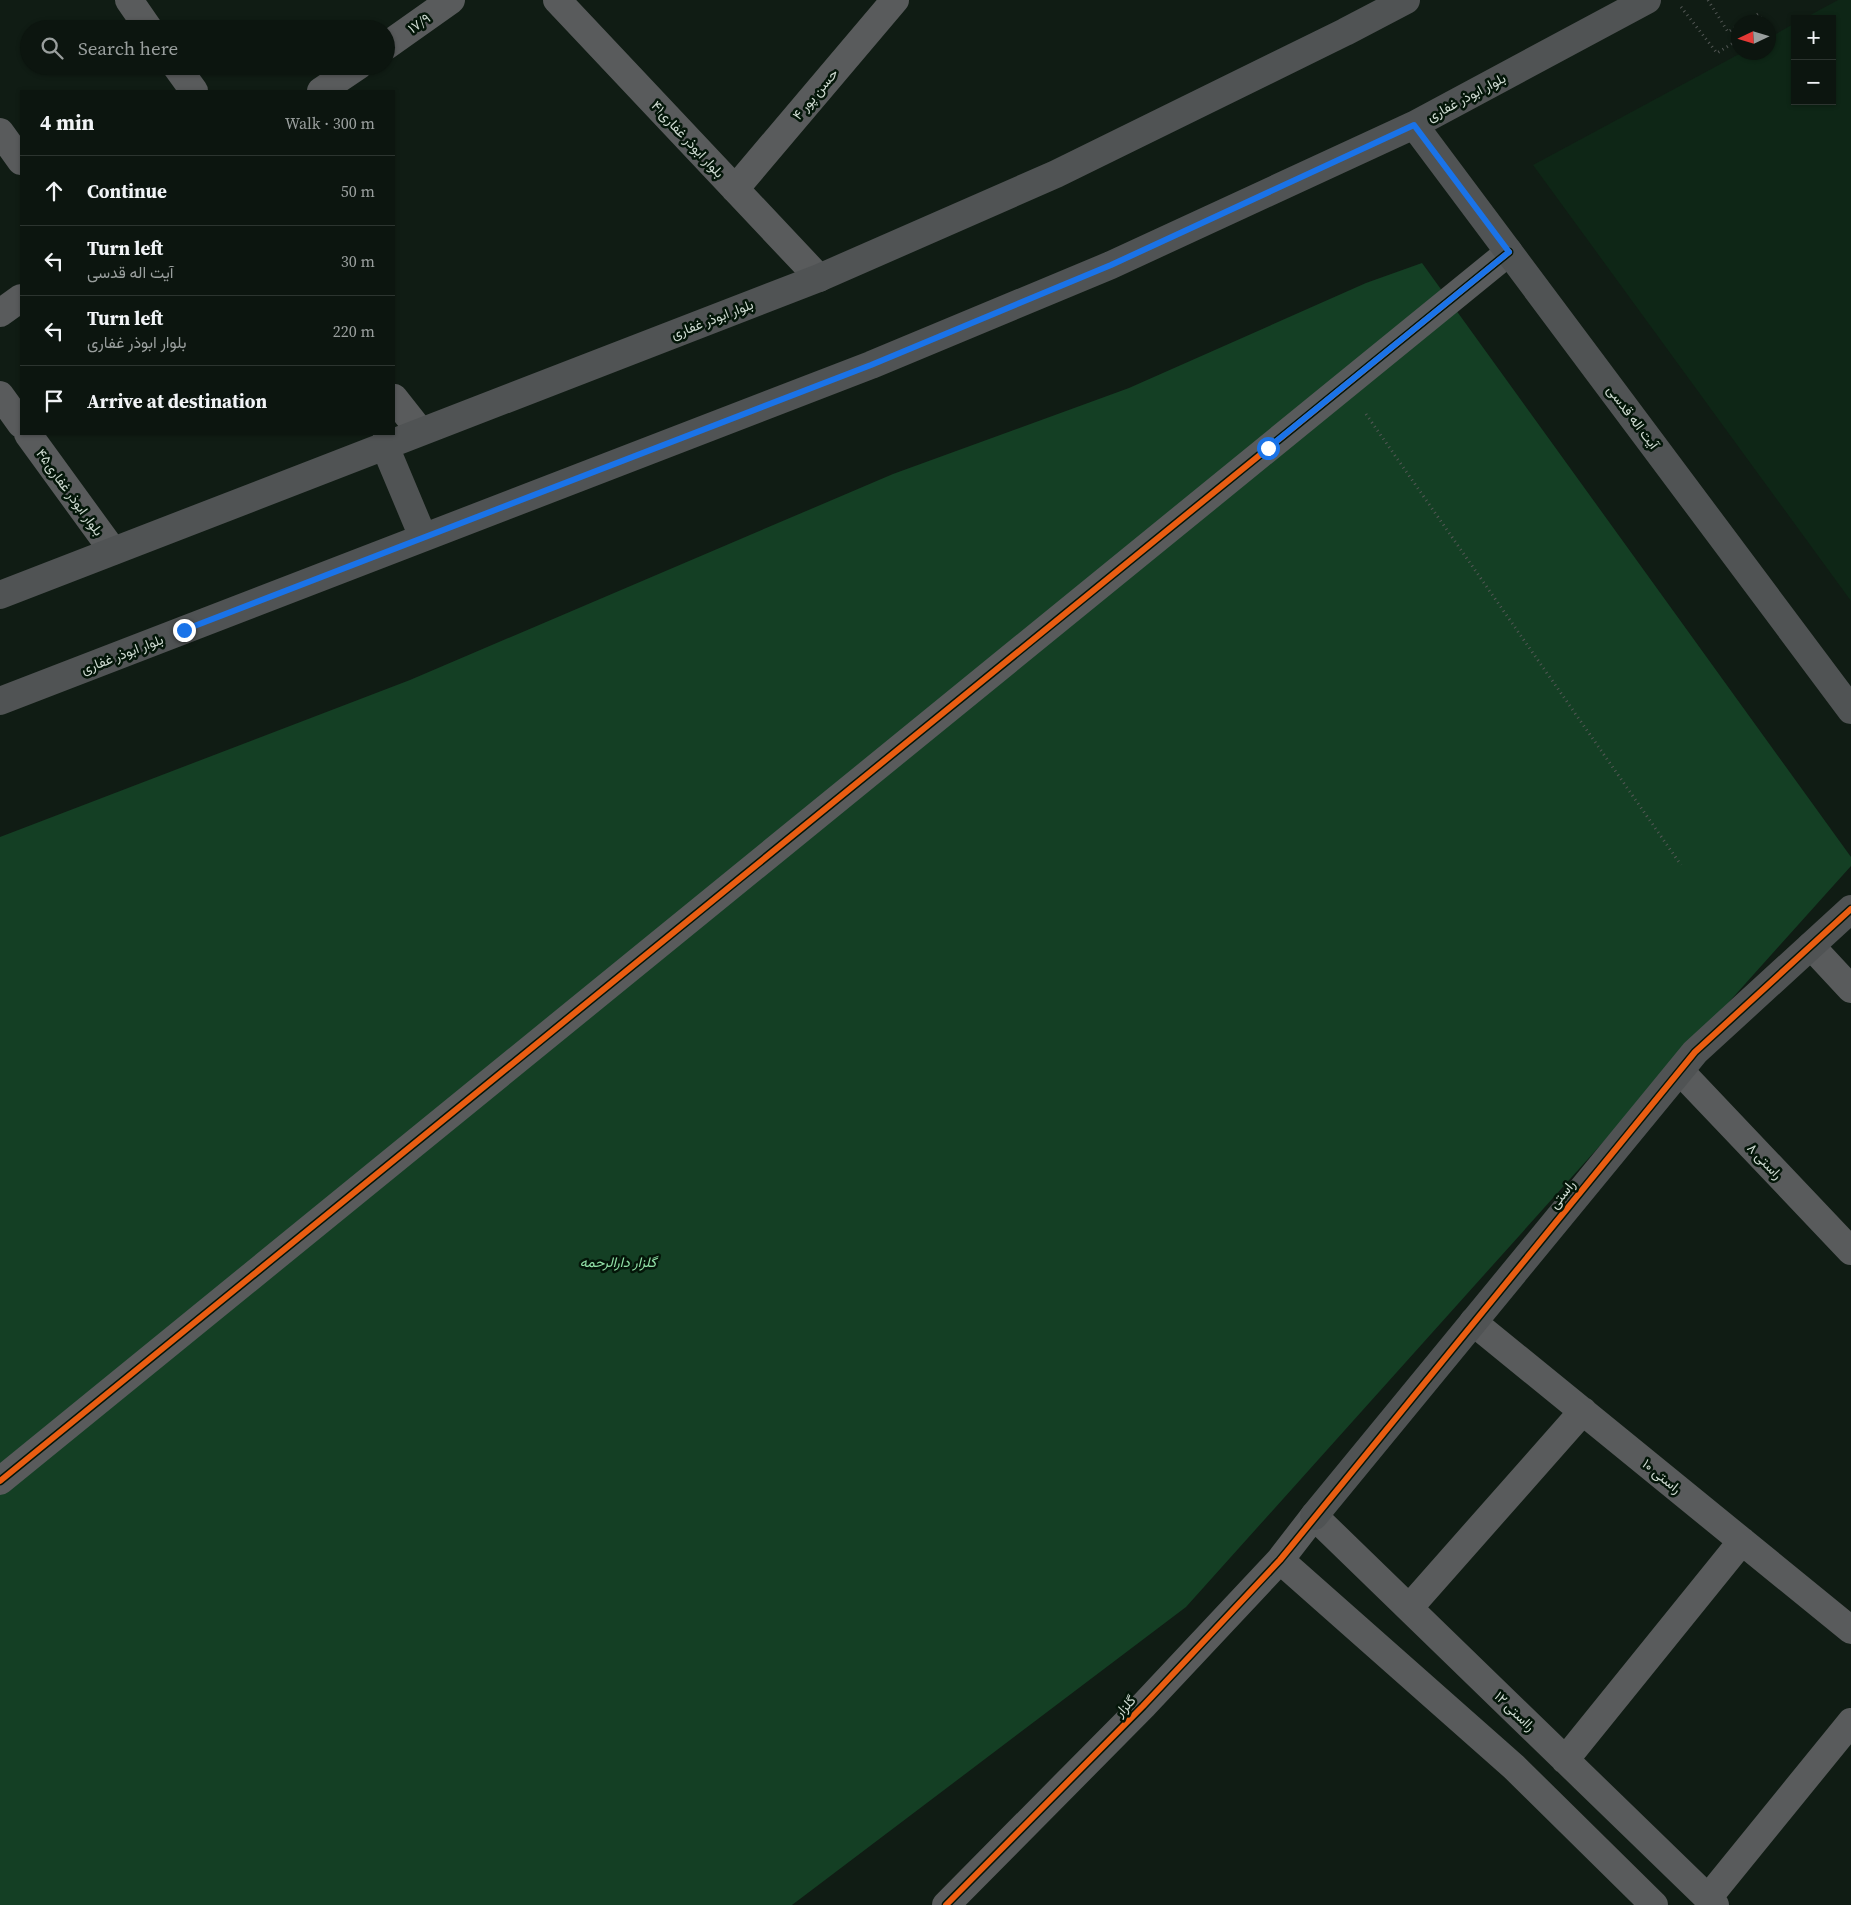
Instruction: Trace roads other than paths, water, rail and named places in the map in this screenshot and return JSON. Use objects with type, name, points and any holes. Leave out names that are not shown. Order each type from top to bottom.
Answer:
[{"type":"main road","name":"بلوار ابوذر غفاری","points":[[0,595],[384,444],[820,278],[1056,174],[1337,36],[1406,0]]},
{"type":"main road","name":"بلوار ابوذر غفاری","points":[[0,701],[942,335],[1111,265],[1414,125],[1647,0]]},
{"type":"main road","name":"آیت اله قدسی","points":[[1414,125],[1851,710]]},
{"type":"main road","points":[[384,444],[423,537]]},
{"type":"main road","name":"راستی","points":[[1314,1516],[1695,1052],[1851,909]]},
{"type":"street","points":[[129,0],[143,20]]},
{"type":"street","name":"۱۷/۹","points":[[395,40],[451,0]]},
{"type":"street","name":"بلوار ابوذر غفاری۴۱","points":[[557,0],[820,278]]},
{"type":"street","name":"۴ حسن پور","points":[[735,189],[895,0]]},
{"type":"street","points":[[182,75],[193,90]]},
{"type":"street","points":[[322,90],[345,75]]},
{"type":"street","points":[[0,132],[20,160]]},
{"type":"street","points":[[0,1481],[1509,252]]},
{"type":"street","points":[[0,313],[20,299]]},
{"type":"street","points":[[0,395],[20,423]]},
{"type":"street","points":[[395,399],[420,431]]},
{"type":"street","name":"بلوار ابوذر غفاری۴۵","points":[[29,435],[113,551]]},
{"type":"street","points":[[1811,946],[1851,989]]},
{"type":"street","name":"راستی ۸","points":[[1680,1071],[1851,1251]]},
{"type":"street","name":"راستی ۱۰","points":[[1473,1322],[1851,1630]]},
{"type":"street","points":[[1409,1608],[1584,1411]]},
{"type":"street","name":"گلزار","points":[[946,1905],[1143,1706],[1280,1560],[1314,1516]]},
{"type":"street","name":"۱۲ رااستی","points":[[1314,1516],[1712,1902]]},
{"type":"street","points":[[1565,1760],[1742,1541]]},
{"type":"street","points":[[1280,1560],[1514,1766],[1654,1905]]},
{"type":"street","points":[[1712,1902],[1851,1722]]},
{"type":"park label","name":"گلزار دارالرحمه","points":[[618,1262]]}]
